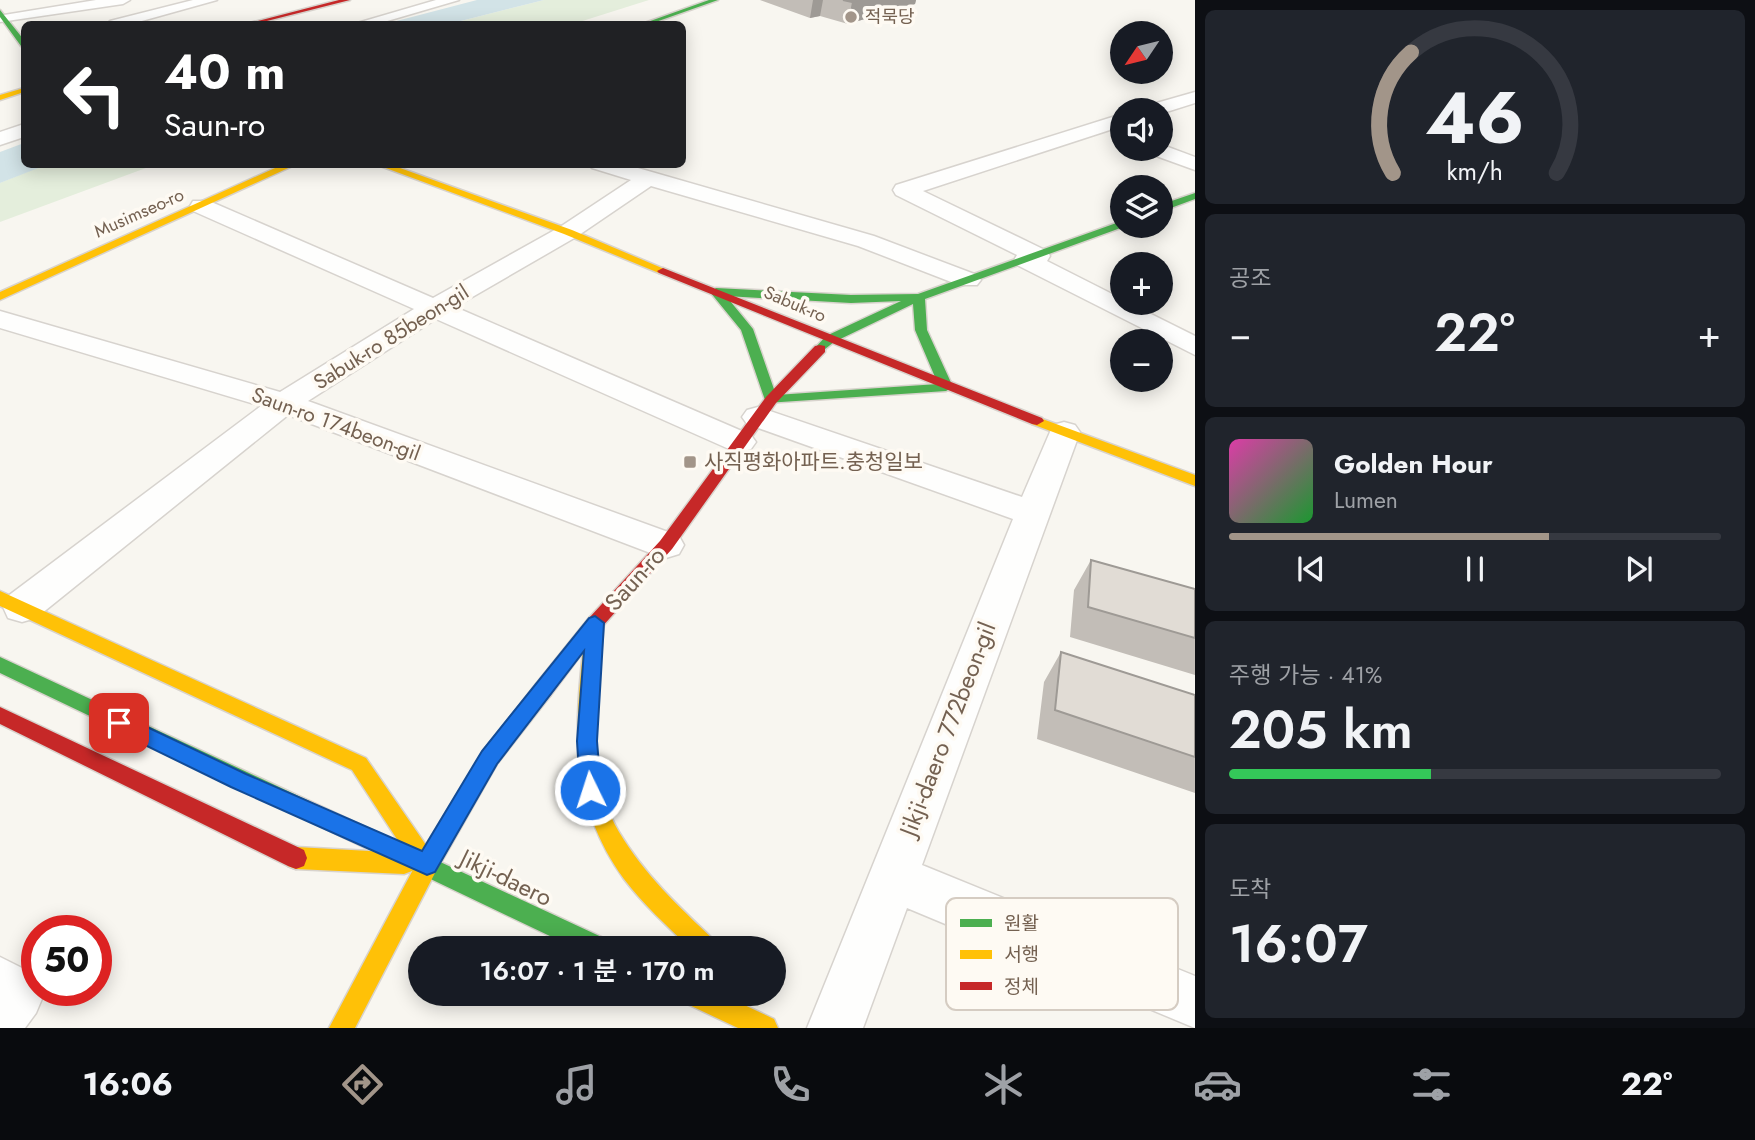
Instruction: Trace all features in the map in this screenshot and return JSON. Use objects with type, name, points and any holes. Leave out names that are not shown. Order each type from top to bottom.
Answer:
[{"type":"street","points":[[3,21],[123,0]]},
{"type":"street","points":[[127,21],[210,0]]},
{"type":"street","points":[[261,21],[347,0]]},
{"type":"street","points":[[373,21],[452,0]]},
{"type":"street","points":[[654,21],[715,0]]},
{"type":"street","points":[[3,21],[21,40]]},
{"type":"street","points":[[0,48],[21,44]]},
{"type":"street","points":[[0,98],[21,91]]},
{"type":"street","points":[[1173,104],[1195,97]]},
{"type":"street","points":[[1110,124],[904,190],[1195,347]]},
{"type":"street","points":[[1099,127],[1110,131]]},
{"type":"street","points":[[0,139],[21,131]]},
{"type":"street","points":[[1173,156],[1195,164]]},
{"type":"street","name":"Musimseo-ro","points":[[0,296],[284,168]]},
{"type":"street","name":"Sabuk-ro","points":[[390,168],[568,232],[946,387],[1195,481]]},
{"type":"street","points":[[612,168],[866,241],[968,280]]},
{"type":"street","name":"Sabuk-ro 85beon-gil","points":[[11,602],[284,403],[434,308],[568,232],[646,179]]},
{"type":"street","points":[[1173,204],[1195,196]]},
{"type":"street","points":[[201,206],[434,308],[1031,513]]},
{"type":"street","name":"Saun-ro","points":[[342,1028],[427,864],[489,758],[595,623],[666,545],[756,420],[830,339],[919,298],[1110,229]]},
{"type":"street","points":[[716,292],[747,329],[756,420]]},
{"type":"street","points":[[716,292],[851,299],[919,298],[921,330],[946,387],[756,420]]},
{"type":"street","name":"Saun-ro 174beon-gil","points":[[0,320],[284,403],[666,545]]},
{"type":"street","name":"Jikji-daero 772beon-gil","points":[[835,1028],[1064,432]]},
{"type":"street","points":[[11,602],[359,764],[427,864]]},
{"type":"street","points":[[595,623],[587,741],[590,790],[606,831],[635,877],[694,936]]},
{"type":"street","name":"Jikji-daero","points":[[0,665],[238,781],[427,864],[575,936]]},
{"type":"street","points":[[0,715],[291,858],[427,864]]},
{"type":"street","points":[[892,877],[946,899]]},
{"type":"street","points":[[0,984],[17,994],[0,1015]]},
{"type":"street","points":[[1178,996],[1195,1003]]},
{"type":"street","points":[[719,1006],[765,1028]]},
{"type":"green space","points":[[544,0],[649,0],[582,21],[461,21]]},
{"type":"green space","points":[[36,168],[146,168],[0,222],[0,183]]},
{"type":"shaded area","points":[[477,0],[544,0],[461,21],[396,21]]},
{"type":"shaded area","points":[[21,144],[21,168],[38,168],[0,183],[0,152]]},
{"type":"building","points":[[1091,560],[1195,589],[1195,638],[1088,607]]},
{"type":"building","points":[[1061,652],[1195,695],[1195,757],[1055,710]]},
{"type":"traffic: fast","points":[[654,21],[715,0]]},
{"type":"traffic: fast","points":[[0,12],[21,40]]},
{"type":"traffic: fast","points":[[1173,204],[1195,196]]},
{"type":"traffic: fast","points":[[820,349],[830,339],[919,297],[1110,228]]},
{"type":"traffic: fast","points":[[716,292],[851,299],[919,297],[921,330],[946,387],[771,400],[747,329],[716,292]]},
{"type":"traffic: fast","points":[[0,665],[575,936]]},
{"type":"traffic: slow","points":[[0,98],[21,91]]},
{"type":"traffic: slow","points":[[0,296],[284,168]]},
{"type":"traffic: slow","points":[[390,168],[568,232],[663,271]]},
{"type":"traffic: slow","points":[[1037,421],[1195,481]]},
{"type":"traffic: slow","points":[[0,598],[359,764],[427,865]]},
{"type":"traffic: slow","points":[[595,623],[587,727],[588,768],[596,804],[610,838],[632,871],[694,936]]},
{"type":"traffic: slow","points":[[342,1028],[427,865],[490,758],[543,690]]},
{"type":"traffic: slow","points":[[296,858],[404,863]]},
{"type":"traffic: slow","points":[[719,1006],[765,1028]]},
{"type":"traffic: jam","points":[[261,21],[347,0]]},
{"type":"traffic: jam","points":[[663,271],[1037,421]]},
{"type":"traffic: jam","points":[[543,690],[595,623],[666,545],[771,400],[820,349]]},
{"type":"traffic: jam","points":[[0,715],[296,858]]},
{"type":"place","name":"적묵당","points":[[851,17]]},
{"type":"place","name":"사직평화아파트.충청일보","points":[[690,462]]},
{"type":"route","points":[[119,723],[238,781],[427,864],[489,758],[595,623],[588,696],[590,790]]}]
